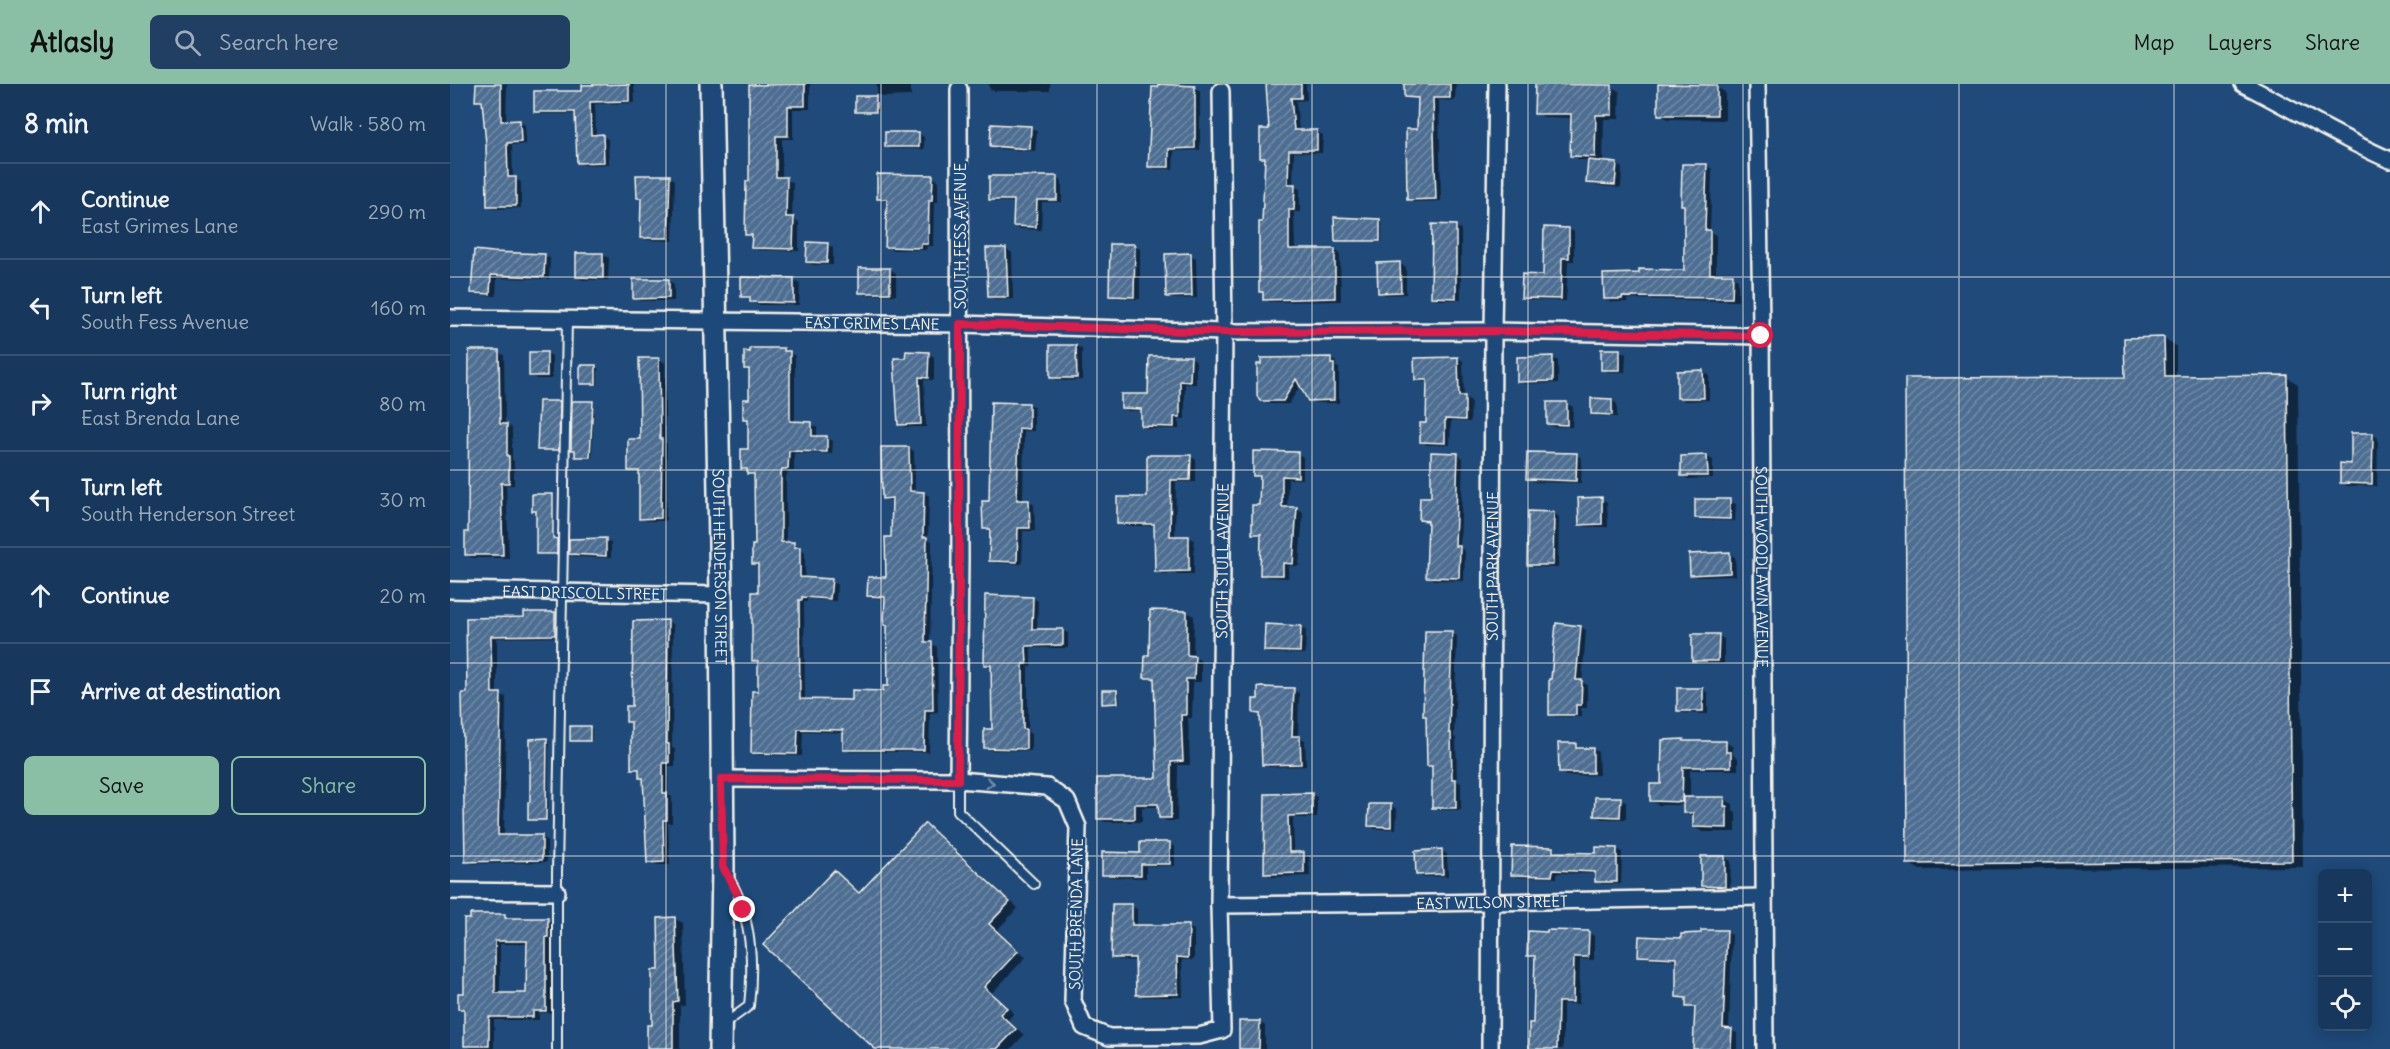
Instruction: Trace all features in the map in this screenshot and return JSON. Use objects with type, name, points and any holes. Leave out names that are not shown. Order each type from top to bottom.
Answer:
[{"type":"street","name":"SOUTH HENDERSON STREET","points":[[711,84],[721,595],[723,867],[720,1039]]},
{"type":"street","name":"SOUTH PARK AVENUE","points":[[1490,1049],[1493,331],[1497,84]]},
{"type":"street","name":"SOUTH WOODLAWN AVENUE","points":[[1757,84],[1761,336],[1765,1049]]},
{"type":"street","points":[[2243,84],[2289,107],[2349,143],[2390,160]]},
{"type":"street","name":"SOUTH FESS AVENUE","points":[[958,780],[959,88]]},
{"type":"street","name":"SOUTH STULL AVENUE","points":[[1221,91],[1224,332],[1219,905],[1222,1030]]},
{"type":"street","name":"EAST GRIMES LANE","points":[[450,318],[960,324],[1224,332],[1493,331],[1761,336]]},
{"type":"street","name":"EAST DRISCOLL STREET","points":[[450,590],[721,595]]},
{"type":"street","points":[[721,779],[958,780]]},
{"type":"street","name":"SOUTH BRENDA LANE","points":[[958,780],[1047,787],[1067,801],[1078,827],[1074,1001],[1084,1027],[1109,1037],[1199,1036],[1222,1030]]},
{"type":"street","points":[[450,891],[557,892]]},
{"type":"street","name":"EAST WILSON STREET","points":[[1219,905],[1490,903],[1764,897]]},
{"type":"lane","points":[[557,1049],[557,892],[567,320]]},
{"type":"lane","points":[[958,780],[958,811],[1034,884]]},
{"type":"lane","points":[[720,1039],[749,1006],[752,986],[750,946],[743,910],[723,867]]},
{"type":"building","points":[[476,84],[501,84],[501,121],[520,120],[521,142],[507,143],[508,177],[516,177],[516,206],[487,206],[486,144],[482,101],[475,101]]},
{"type":"building","points":[[629,84],[629,101],[590,102],[591,135],[603,134],[604,162],[577,163],[575,112],[534,112],[534,91],[582,91],[582,85]]},
{"type":"building","points":[[805,84],[805,106],[788,106],[788,136],[776,136],[776,177],[787,177],[786,217],[794,217],[793,249],[751,248],[752,235],[745,235],[746,181],[749,181],[749,85]]},
{"type":"building","points":[[1158,84],[1195,86],[1195,148],[1169,149],[1169,167],[1148,167],[1152,87],[1158,87]]},
{"type":"building","points":[[1266,84],[1301,84],[1301,98],[1291,98],[1294,130],[1317,130],[1317,150],[1289,150],[1288,184],[1295,184],[1294,210],[1289,210],[1289,249],[1335,249],[1335,298],[1263,300],[1263,292],[1259,292],[1259,222],[1262,222],[1265,158],[1260,158],[1260,129],[1269,129]]},
{"type":"building","points":[[1404,84],[1450,84],[1450,98],[1433,98],[1436,199],[1407,200],[1406,129],[1417,129],[1418,98],[1404,97]]},
{"type":"building","points":[[1535,84],[1612,85],[1612,115],[1596,115],[1595,157],[1570,156],[1571,114],[1534,114]]},
{"type":"building","points":[[1658,84],[1717,85],[1717,115],[1658,115]]},
{"type":"building","points":[[855,96],[876,96],[876,112],[855,112]]},
{"type":"building","points":[[991,124],[1031,126],[1030,149],[990,146]]},
{"type":"building","points":[[885,132],[919,132],[919,147],[885,147]]},
{"type":"building","points":[[1588,160],[1617,163],[1615,185],[1586,183]]},
{"type":"building","points":[[1682,164],[1707,164],[1705,230],[1710,230],[1710,274],[1733,274],[1732,298],[1622,297],[1622,299],[1604,299],[1603,274],[1639,273],[1639,269],[1684,270]]},
{"type":"building","points":[[877,174],[933,175],[932,200],[929,200],[928,244],[921,244],[921,248],[885,247],[887,199],[877,199]]},
{"type":"building","points":[[636,175],[670,175],[668,238],[640,238],[641,198],[637,198]]},
{"type":"building","points":[[989,176],[1057,176],[1057,200],[1037,200],[1036,227],[1013,226],[1014,200],[989,200]]},
{"type":"building","points":[[1334,217],[1380,219],[1380,241],[1335,241]]},
{"type":"building","points":[[1432,224],[1456,225],[1456,298],[1431,297]]},
{"type":"building","points":[[1544,227],[1569,228],[1569,258],[1562,258],[1561,299],[1521,298],[1522,274],[1543,275]]},
{"type":"building","points":[[807,242],[828,243],[827,263],[806,262]]},
{"type":"building","points":[[1110,244],[1135,244],[1134,297],[1109,296]]},
{"type":"building","points":[[986,248],[1006,248],[1008,297],[988,297]]},
{"type":"building","points":[[474,250],[545,254],[544,277],[491,275],[490,294],[471,293]]},
{"type":"building","points":[[576,253],[603,253],[603,278],[576,277]]},
{"type":"building","points":[[1191,253],[1192,296],[1166,297],[1165,254]]},
{"type":"building","points":[[1400,262],[1401,292],[1378,293],[1377,263]]},
{"type":"building","points":[[859,268],[890,268],[890,293],[859,293]]},
{"type":"building","points":[[741,277],[794,278],[794,303],[750,302],[750,297],[741,297]]},
{"type":"building","points":[[633,279],[669,279],[669,298],[633,299]]},
{"type":"building","points":[[2164,337],[2165,376],[2287,375],[2292,861],[1907,864],[1905,378],[2125,377],[2124,338]]},
{"type":"building","points":[[1050,345],[1076,345],[1077,378],[1050,378]]},
{"type":"building","points":[[750,348],[784,348],[784,351],[790,351],[790,421],[812,422],[812,436],[827,436],[827,452],[789,451],[788,469],[782,469],[781,474],[781,542],[794,542],[794,547],[800,547],[800,577],[832,579],[830,599],[802,597],[802,600],[799,600],[800,699],[852,700],[852,690],[883,691],[883,686],[888,686],[887,625],[884,625],[885,597],[867,596],[868,577],[886,577],[885,537],[891,537],[892,498],[882,499],[881,447],[909,447],[910,491],[924,492],[923,537],[927,537],[925,642],[932,642],[933,710],[925,710],[924,750],[843,750],[843,730],[798,729],[797,754],[751,753],[752,691],[758,691],[758,661],[752,661],[752,592],[758,592],[758,564],[752,564],[752,545],[755,545],[754,474],[747,474],[747,469],[741,469],[741,449],[748,449],[748,419],[743,419],[743,399],[749,399],[749,369],[744,369],[744,351],[750,352]]},
{"type":"building","points":[[1601,349],[1620,349],[1620,370],[1601,370]]},
{"type":"building","points":[[469,350],[499,350],[500,424],[507,424],[507,456],[509,456],[509,483],[501,483],[503,555],[465,555],[465,532],[468,532]]},
{"type":"building","points":[[906,351],[929,352],[928,378],[919,377],[921,424],[898,425],[894,358],[905,358]]},
{"type":"building","points":[[529,352],[547,352],[547,376],[529,376]]},
{"type":"building","points":[[1149,356],[1191,356],[1190,382],[1180,381],[1180,417],[1174,417],[1174,427],[1141,426],[1141,409],[1121,408],[1121,394],[1148,394]]},
{"type":"building","points":[[1553,356],[1553,381],[1517,382],[1517,357]]},
{"type":"building","points":[[1331,357],[1331,364],[1334,364],[1334,400],[1308,401],[1296,379],[1283,401],[1260,401],[1257,396],[1257,364],[1261,364],[1261,358]]},
{"type":"building","points":[[1458,357],[1459,396],[1465,396],[1465,420],[1445,419],[1445,443],[1420,442],[1420,423],[1426,423],[1427,380],[1415,380],[1414,358]]},
{"type":"building","points":[[639,358],[659,358],[660,439],[662,439],[661,518],[639,519],[639,471],[628,471],[628,439],[640,439]]},
{"type":"building","points":[[580,365],[596,365],[596,384],[580,384]]},
{"type":"building","points":[[1703,370],[1704,398],[1677,398],[1677,371]]},
{"type":"building","points":[[1591,398],[1612,399],[1612,415],[1591,414]]},
{"type":"building","points":[[539,401],[560,401],[559,450],[537,450]]},
{"type":"building","points":[[572,401],[593,401],[590,457],[575,457],[575,450],[571,450]]},
{"type":"building","points":[[991,402],[1029,403],[1029,429],[1019,428],[1017,500],[1029,500],[1030,528],[1018,528],[1017,562],[989,561],[990,529],[983,529],[982,501],[989,501]]},
{"type":"building","points":[[1547,402],[1567,402],[1567,425],[1547,424]]},
{"type":"building","points":[[2351,433],[2373,433],[2372,484],[2340,483],[2340,463],[2351,464]]},
{"type":"building","points":[[1253,451],[1298,452],[1298,477],[1282,476],[1282,507],[1297,507],[1293,564],[1283,563],[1283,575],[1260,575],[1261,534],[1252,534],[1252,505],[1259,505],[1260,476],[1253,476]]},
{"type":"building","points":[[1431,452],[1458,453],[1455,546],[1460,546],[1459,578],[1426,577],[1428,521],[1419,520],[1420,497],[1431,497]]},
{"type":"building","points":[[1527,452],[1577,453],[1576,481],[1526,479]]},
{"type":"building","points":[[1147,455],[1191,455],[1190,480],[1171,480],[1170,536],[1189,536],[1189,571],[1155,572],[1154,524],[1117,524],[1117,497],[1147,497]]},
{"type":"building","points":[[1707,455],[1708,476],[1681,476],[1681,456]]},
{"type":"building","points":[[532,494],[553,494],[553,538],[557,539],[557,554],[536,554],[536,511],[532,511]]},
{"type":"building","points":[[1602,497],[1602,524],[1579,525],[1578,498]]},
{"type":"building","points":[[1695,499],[1730,499],[1730,519],[1695,518]]},
{"type":"building","points":[[1528,511],[1554,512],[1553,565],[1527,565]]},
{"type":"building","points":[[606,538],[606,556],[569,554],[569,539]]},
{"type":"building","points":[[1730,552],[1730,573],[1690,575],[1689,554]]},
{"type":"building","points":[[985,595],[1033,597],[1032,629],[1063,629],[1063,645],[1026,646],[1027,664],[1023,664],[1023,729],[1026,729],[1026,749],[984,748],[984,729],[992,729],[991,665],[984,665]]},
{"type":"building","points":[[1150,610],[1187,611],[1187,655],[1195,656],[1194,679],[1186,679],[1186,715],[1181,715],[1183,761],[1171,762],[1171,818],[1159,818],[1158,804],[1135,804],[1135,819],[1097,819],[1097,778],[1157,778],[1154,678],[1144,678],[1145,655],[1149,655]]},
{"type":"building","points":[[524,612],[555,612],[555,635],[491,636],[492,693],[501,693],[498,835],[542,835],[542,860],[465,862],[462,693],[467,693],[466,618],[524,617]]},
{"type":"building","points":[[668,620],[667,744],[669,744],[669,763],[663,763],[663,793],[667,793],[667,820],[663,820],[664,862],[647,863],[643,778],[639,778],[639,769],[631,769],[631,722],[626,722],[626,706],[632,706],[633,621]]},
{"type":"building","points":[[1556,623],[1581,626],[1576,680],[1582,680],[1581,705],[1576,705],[1576,715],[1549,715],[1549,679],[1551,679]]},
{"type":"building","points":[[1265,624],[1301,626],[1300,652],[1264,651]]},
{"type":"building","points":[[1425,631],[1452,631],[1449,733],[1451,733],[1452,779],[1456,779],[1456,808],[1432,808],[1432,766],[1427,766],[1426,716],[1423,716]]},
{"type":"building","points":[[1692,634],[1719,634],[1718,661],[1692,661]]},
{"type":"building","points":[[1258,687],[1294,688],[1292,736],[1300,736],[1301,764],[1262,765],[1260,714],[1253,713],[1253,699],[1258,699]]},
{"type":"building","points":[[1677,688],[1703,688],[1703,711],[1677,711]]},
{"type":"building","points":[[1102,690],[1117,690],[1118,703],[1102,704]]},
{"type":"building","points":[[570,726],[590,726],[590,741],[570,741]]},
{"type":"building","points":[[547,738],[546,820],[528,820],[530,739]]},
{"type":"building","points":[[1684,739],[1684,741],[1726,741],[1726,752],[1731,752],[1731,767],[1683,767],[1682,802],[1650,801],[1650,784],[1661,784],[1662,740]]},
{"type":"building","points":[[1558,743],[1576,743],[1576,748],[1593,748],[1593,773],[1559,773]]},
{"type":"building","points":[[1312,793],[1312,815],[1288,816],[1289,852],[1304,852],[1304,873],[1264,874],[1265,794]]},
{"type":"building","points":[[1595,797],[1621,797],[1620,817],[1594,816]]},
{"type":"building","points":[[1683,797],[1725,797],[1727,828],[1693,827],[1693,813],[1683,813]]},
{"type":"building","points":[[1369,804],[1391,804],[1391,827],[1368,826]]},
{"type":"building","points":[[925,823],[1010,902],[989,924],[1018,951],[984,987],[1007,1008],[1000,1014],[1016,1029],[997,1049],[875,1049],[763,945],[834,870],[859,893]]},
{"type":"building","points":[[1140,842],[1170,842],[1170,864],[1141,864],[1141,875],[1102,875],[1102,852],[1140,853]]},
{"type":"building","points":[[1512,846],[1553,847],[1553,852],[1596,853],[1596,847],[1617,848],[1617,882],[1595,882],[1595,872],[1553,870],[1552,876],[1511,875]]},
{"type":"building","points":[[1442,849],[1443,874],[1416,875],[1415,851]]},
{"type":"building","points":[[1701,856],[1725,856],[1725,887],[1701,886]]},
{"type":"building","points":[[1112,904],[1132,904],[1132,925],[1189,925],[1188,958],[1177,957],[1178,994],[1136,995],[1135,958],[1111,958]]},
{"type":"building","points":[[470,914],[505,914],[505,918],[548,918],[546,1011],[533,1011],[533,1017],[489,1017],[489,1046],[464,1046],[464,1009],[458,1009],[458,993],[464,993],[464,919],[470,919]],"holes":[[[495,941],[527,941],[526,993],[495,993]]]},
{"type":"building","points":[[675,917],[678,1001],[673,1002],[673,1048],[647,1048],[647,1025],[652,1025],[652,970],[659,970],[658,918]]},
{"type":"building","points":[[1547,930],[1589,931],[1588,957],[1574,957],[1573,1002],[1558,1002],[1557,1049],[1529,1049],[1529,1023],[1533,1023],[1535,956],[1527,956],[1528,931],[1547,932]]},
{"type":"building","points":[[1701,930],[1727,930],[1723,1028],[1732,1029],[1731,1049],[1693,1049],[1695,1007],[1686,1007],[1686,998],[1676,997],[1676,958],[1638,956],[1639,936],[1681,938],[1681,934],[1701,933]]},
{"type":"building","points":[[1239,1021],[1260,1021],[1259,1049],[1239,1049]]},
{"type":"route","points":[[743,910],[723,867],[721,779],[958,780],[960,324],[1224,332],[1493,331],[1761,336]]}]
